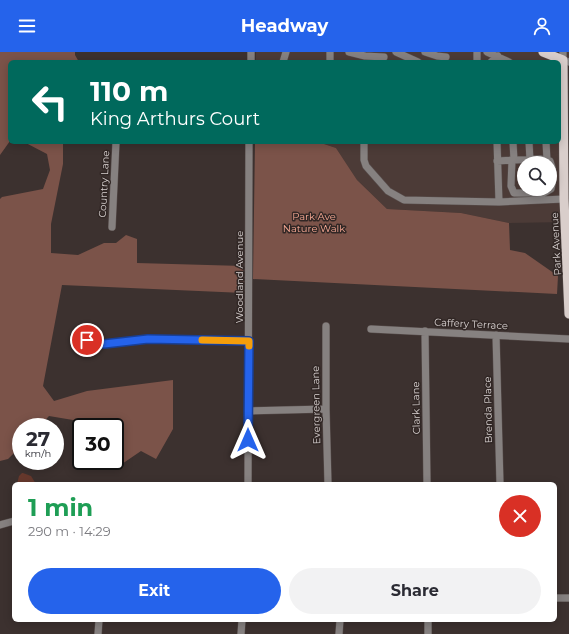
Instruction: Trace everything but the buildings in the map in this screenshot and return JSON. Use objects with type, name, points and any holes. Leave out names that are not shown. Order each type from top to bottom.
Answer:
[{"type":"main road","points":[[543,52],[565,58]]},
{"type":"main road","name":"Park Avenue","points":[[565,58],[564,199],[568,260],[569,314]]},
{"type":"street","points":[[349,52],[365,57],[384,57]]},
{"type":"street","points":[[396,52],[414,60]]},
{"type":"street","points":[[425,52],[446,57]]},
{"type":"street","points":[[487,52],[505,60]]},
{"type":"street","points":[[493,60],[498,56]]},
{"type":"street","name":"Country Lane","points":[[112,227],[116,144]]},
{"type":"street","name":"Woodland Avenue","points":[[248,482],[249,144]]},
{"type":"street","points":[[364,144],[364,160],[366,166],[388,191],[404,200],[499,202],[564,199]]},
{"type":"street","points":[[497,144],[499,202]]},
{"type":"street","points":[[513,144],[511,186],[514,193],[517,193]]},
{"type":"street","points":[[529,144],[530,156]]},
{"type":"street","points":[[546,144],[547,156]]},
{"type":"street","points":[[497,161],[517,160]]},
{"type":"street","name":"Evergreen Lane","points":[[326,326],[328,482]]},
{"type":"street","name":"Caffery Terrace","points":[[371,329],[569,339]]},
{"type":"street","name":"Clark Lane","points":[[425,331],[426,482]]},
{"type":"street","name":"Brenda Place","points":[[496,335],[500,482]]},
{"type":"street","points":[[87,340],[104,344],[148,339],[249,341]]},
{"type":"street","points":[[249,411],[326,409]]},
{"type":"street","points":[[0,525],[12,522]]},
{"type":"street","points":[[557,598],[569,598]]},
{"type":"street","points":[[98,634],[99,622]]},
{"type":"street","points":[[241,634],[242,622]]},
{"type":"street","points":[[339,634],[340,622]]},
{"type":"street","points":[[428,622],[428,634]]},
{"type":"shaded area","points":[[256,52],[543,52],[563,60],[563,52],[569,52],[569,62],[564,60],[566,222],[509,223],[461,213],[387,209],[357,180],[336,148],[324,144],[561,144],[561,60],[256,60]]},
{"type":"shaded area","points":[[23,473],[31,476],[35,482],[18,482],[19,476]]},
{"type":"green space","points":[[0,52],[75,52],[78,60],[8,60],[8,144],[0,155]]},
{"type":"green space","points":[[28,144],[63,144],[63,164],[51,224],[51,253],[78,255],[104,243],[116,243],[126,235],[137,239],[137,263],[243,266],[244,293],[62,285],[43,386],[54,401],[87,391],[173,380],[173,429],[156,459],[141,451],[124,463],[124,418],[72,418],[72,420],[49,416],[47,418],[12,418],[12,455],[8,459],[0,461],[0,199],[2,197],[43,189],[50,170],[47,154]]},
{"type":"green space","name":"Park Ave Nature Walk","points":[[255,144],[324,144],[336,148],[357,180],[387,209],[461,213],[509,223],[510,250],[525,253],[558,276],[557,294],[253,279]]},
{"type":"slow traffic","points":[[202,340],[249,341],[249,346]]},
{"type":"route","points":[[87,340],[104,344],[148,339],[249,341],[248,440]]}]
